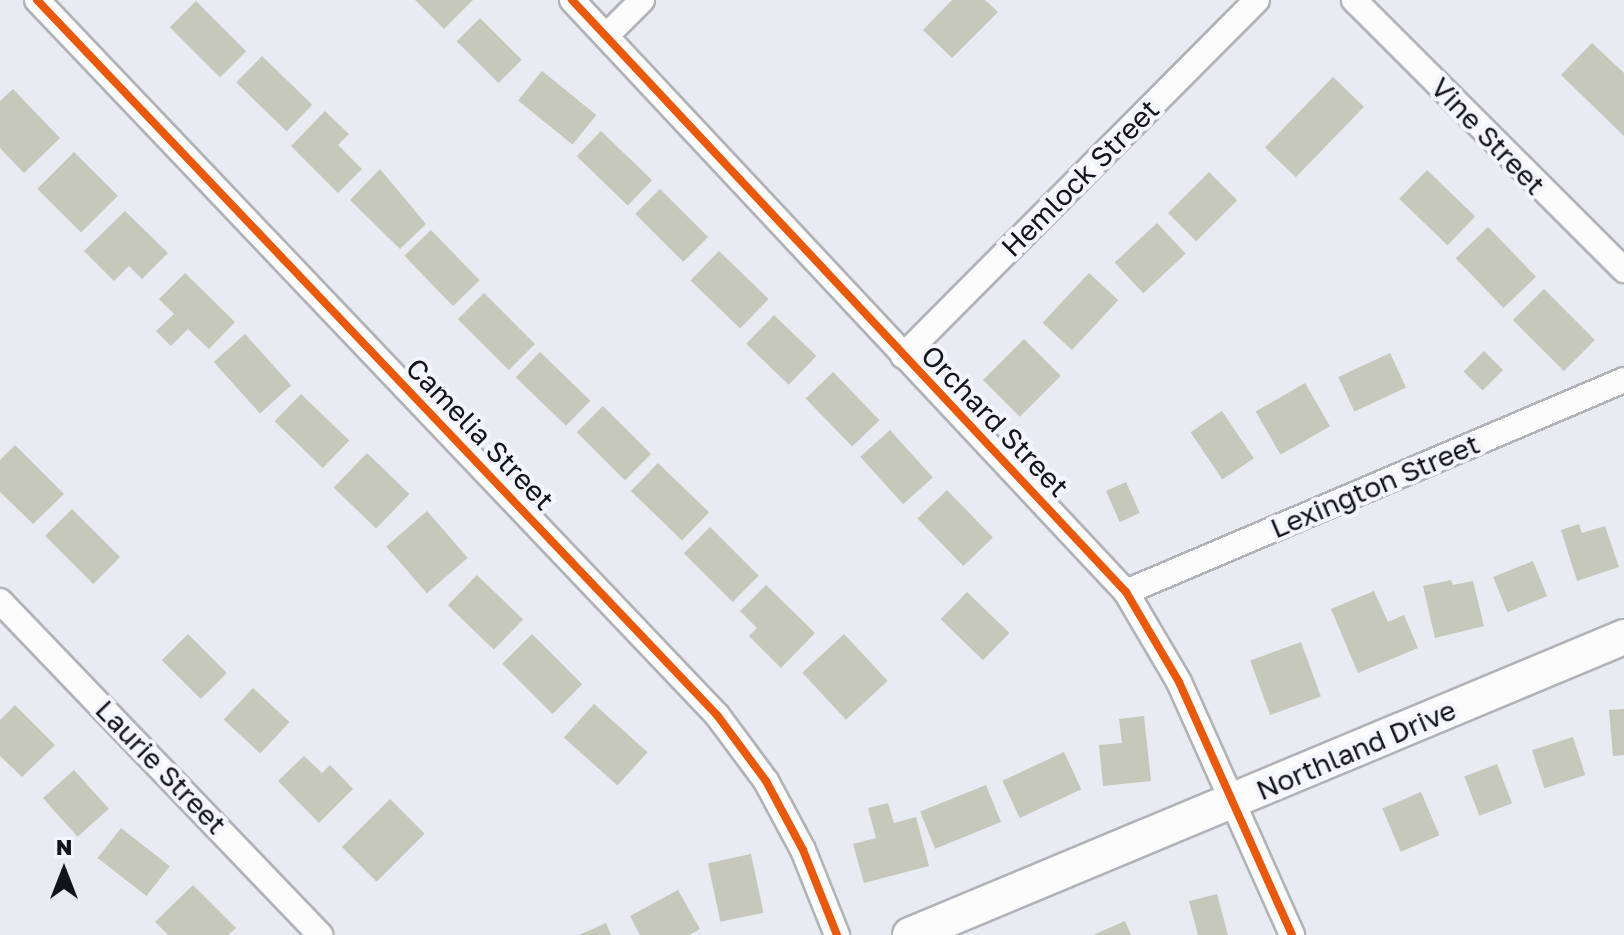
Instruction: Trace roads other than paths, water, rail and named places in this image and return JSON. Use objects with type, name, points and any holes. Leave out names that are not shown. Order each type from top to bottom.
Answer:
[{"type":"street","name":"Camelia Street","points":[[37,0],[717,715],[766,781],[803,850],[837,935]]},
{"type":"street","name":"Orchard Street","points":[[572,0],[1126,592],[1156,636],[1292,935]]},
{"type":"street","points":[[606,36],[642,0]]},
{"type":"street","name":"Hemlock Street","points":[[903,356],[1257,0]]},
{"type":"street","name":"Vine Street","points":[[1354,0],[1622,264]]},
{"type":"street","name":"Lexington Street","points":[[1126,592],[1624,380]]},
{"type":"street","name":"Laurie Street","points":[[0,601],[320,935]]},
{"type":"street","name":"Northland Drive","points":[[910,935],[1624,637]]}]
